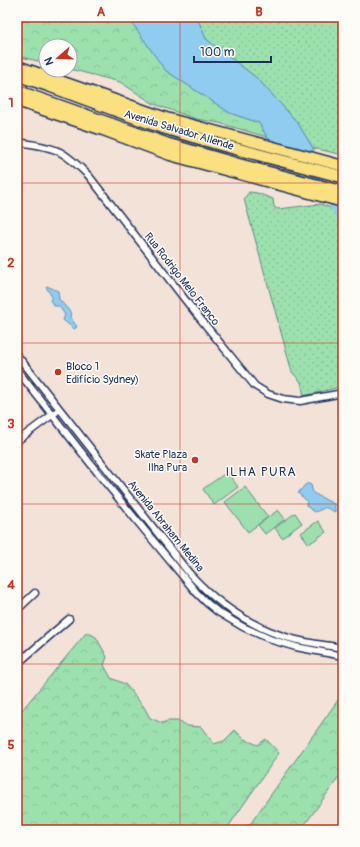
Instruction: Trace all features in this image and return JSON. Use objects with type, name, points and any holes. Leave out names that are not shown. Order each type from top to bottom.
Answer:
[{"type":"highway","name":"Avenida Salvador Allende","points":[[17,75],[54,87],[161,127],[198,138],[277,159],[343,171]]},
{"type":"highway","name":"Avenida Salvador Allende","points":[[17,91],[167,144],[343,192]]},
{"type":"highway","points":[[127,105],[135,111],[185,131],[198,138]]},
{"type":"highway","points":[[110,133],[114,131],[231,165],[236,164]]},
{"type":"main road","name":"Avenida Salvador Allende","points":[[17,66],[166,118],[263,144],[343,171]]},
{"type":"main road","points":[[17,101],[170,155],[343,202]]},
{"type":"street","name":"Rua Rodrigo Melo Franco","points":[[17,142],[58,151],[73,161],[89,176],[190,306],[255,386],[268,394],[283,399],[300,401],[343,393]]},
{"type":"street","name":"Avenida Abraham Medina","points":[[17,355],[189,573],[202,587],[219,602],[239,616],[270,631],[290,638],[343,648]]},
{"type":"street","name":"Avenida Abraham Medina","points":[[17,370],[151,538],[196,592],[218,612],[254,633],[283,644],[343,656]]},
{"type":"street","points":[[17,441],[60,409]]},
{"type":"street","points":[[151,538],[156,538],[158,533]]},
{"type":"street","points":[[158,546],[160,542],[165,542]]},
{"type":"street","points":[[17,610],[35,593]]},
{"type":"street","points":[[17,664],[69,619]]},
{"type":"street","points":[[17,649],[25,657]]},
{"type":"green space","points":[[17,17],[128,17],[165,70],[230,113],[259,123],[267,137],[219,123],[196,119],[154,104],[120,82],[78,71],[78,38],[38,38],[38,61],[17,56]]},
{"type":"green space","points":[[200,17],[343,17],[343,155],[313,148],[297,122],[258,79],[206,39],[198,20]]},
{"type":"green space","points":[[249,192],[257,193],[273,199],[274,207],[278,209],[320,204],[334,209],[343,215],[343,386],[304,396],[301,382],[292,372],[244,199]]},
{"type":"green space","points":[[227,472],[238,487],[214,505],[203,489]]},
{"type":"green space","points":[[245,487],[268,517],[248,532],[225,502]]},
{"type":"green space","points":[[278,510],[285,519],[265,534],[258,525]]},
{"type":"green space","points":[[295,513],[302,523],[282,538],[275,528]]},
{"type":"green space","points":[[318,521],[326,532],[309,544],[301,533]]},
{"type":"green space","points":[[87,632],[96,637],[107,657],[104,665],[111,678],[125,684],[144,707],[150,718],[162,723],[167,721],[178,721],[188,726],[201,727],[214,744],[224,741],[235,730],[244,739],[258,745],[266,739],[279,753],[226,830],[17,830],[17,716]]},
{"type":"green space","points":[[343,693],[343,771],[301,830],[246,830]]},
{"type":"water","points":[[128,17],[200,17],[198,20],[206,39],[258,79],[297,122],[313,148],[316,160],[313,171],[290,160],[267,137],[259,123],[230,113],[165,70]]},
{"type":"water","points":[[47,286],[58,291],[59,299],[71,313],[70,317],[77,327],[74,329],[63,320],[65,315],[59,306],[54,306],[50,300],[52,297],[46,287]]},
{"type":"water","points":[[306,484],[311,485],[313,493],[334,504],[335,512],[323,508],[315,512],[306,506],[307,501],[298,493]]},
{"type":"waterway","points":[[313,171],[343,219]]},
{"type":"place","name":"Bloco 1 Edifício Sydney)","points":[[58,372]]},
{"type":"place","name":"Skate Plaza Ilha Pura","points":[[195,460]]},
{"type":"district","name":"ILHA PURA","points":[[261,472]]}]
